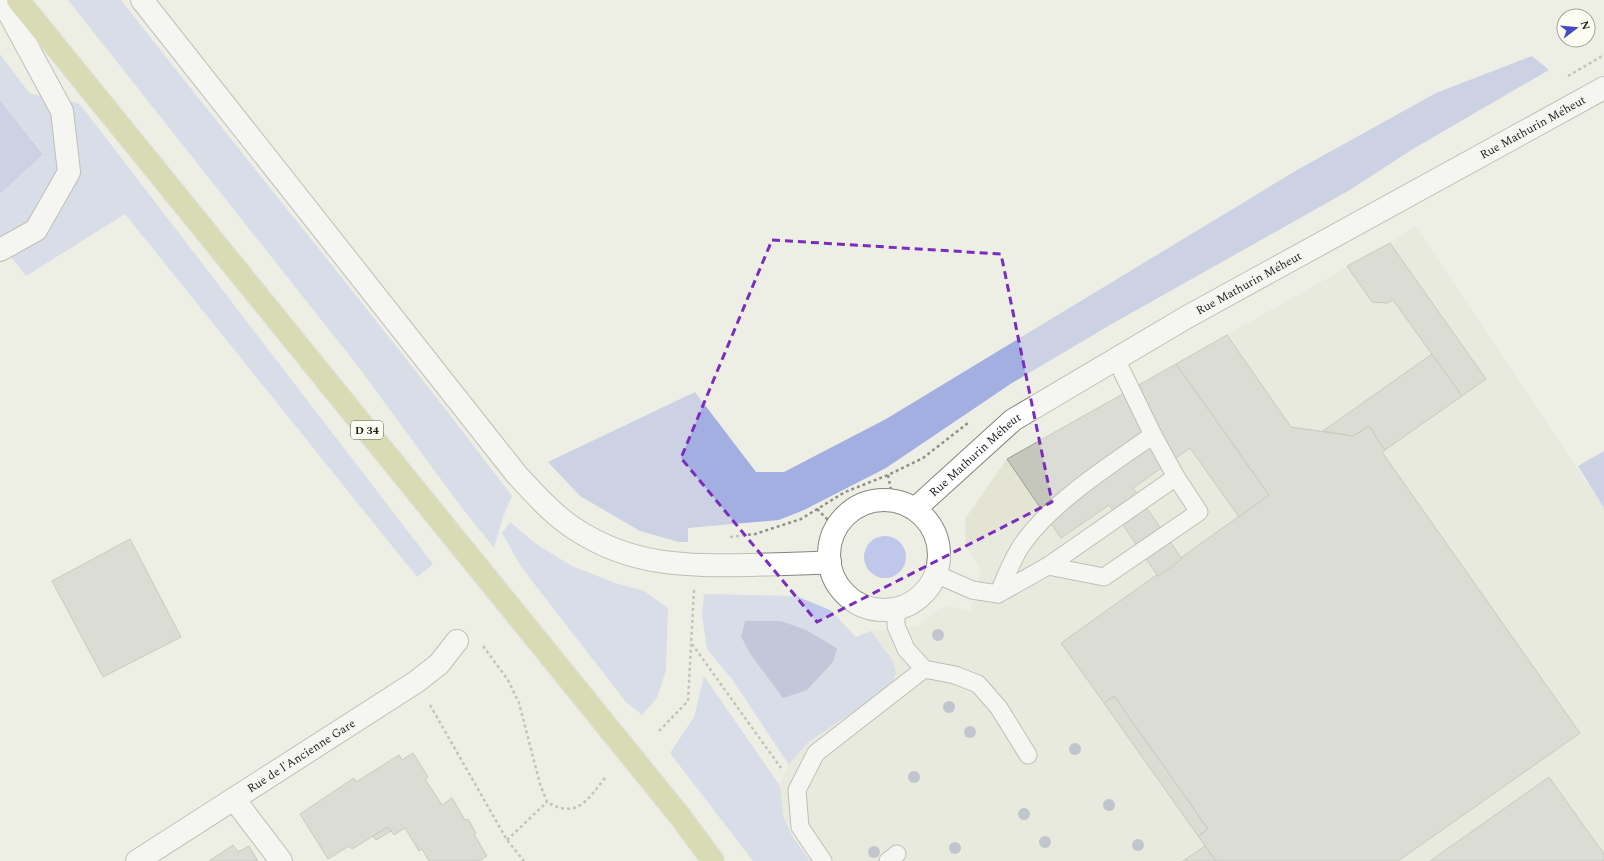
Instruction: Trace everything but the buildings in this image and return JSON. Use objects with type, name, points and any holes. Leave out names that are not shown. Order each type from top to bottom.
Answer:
[{"type":"main road","name":"D 34","points":[[18,0],[679,815],[713,861]]},
{"type":"street","points":[[0,250],[36,230],[69,172],[62,111],[2,0]]},
{"type":"street","points":[[142,0],[517,475],[545,505],[574,529],[612,549],[651,561],[694,566],[830,562]]},
{"type":"street","name":"Rue Mathurin Méheut","points":[[915,509],[1013,420],[1194,313],[1604,88]]},
{"type":"street","points":[[880,500],[894,502],[915,509],[928,522],[936,538],[939,556],[936,574],[927,590],[913,602],[896,609],[878,610],[860,605],[845,595],[835,580],[830,562],[830,544],[836,528],[847,514],[863,504],[880,500]]},
{"type":"street","name":"Rue de l'Ancienne Gare","points":[[137,861],[416,682],[439,664],[457,641]]},
{"type":"street","points":[[234,799],[282,861]]},
{"type":"lane","points":[[1048,566],[1104,577],[1199,512],[1176,477],[1153,435],[1116,359]]},
{"type":"lane","points":[[998,594],[1022,543],[1042,520],[1103,471],[1153,435]]},
{"type":"lane","points":[[936,574],[972,590],[998,594],[1048,566],[1176,477]]},
{"type":"lane","points":[[896,609],[896,626],[906,649],[924,669],[955,675],[978,684],[999,708],[1028,755]]},
{"type":"lane","points":[[823,861],[800,827],[797,790],[816,753],[924,669]]},
{"type":"path","points":[[888,475],[894,502]]},
{"type":"path","points":[[817,509],[836,528]]},
{"type":"path","points":[[659,731],[688,701],[694,586]]},
{"type":"path","points":[[457,641],[466,636],[478,642],[488,651],[508,680],[519,702],[540,784],[547,802],[564,809],[579,807],[605,778]]},
{"type":"path","points":[[692,643],[797,790]]},
{"type":"path","points":[[416,682],[507,840],[524,861]]},
{"type":"path","points":[[507,840],[547,802]]},
{"type":"highlighted area","points":[[772,240],[1001,254],[1052,502],[817,622],[681,458]]},
{"type":"shaded area","points":[[68,0],[121,0],[464,433],[512,496],[503,517],[494,548],[459,504],[357,365]]},
{"type":"shaded area","points":[[0,54],[30,94],[79,103],[433,564],[417,577],[125,214],[26,276],[0,243],[0,194],[43,153],[0,100]]},
{"type":"shaded area","points":[[1532,56],[1549,70],[1413,149],[1348,191],[1110,325],[1012,383],[886,468],[804,510],[779,520],[688,528],[688,542],[679,542],[640,531],[580,496],[548,462],[695,392],[756,472],[784,472],[886,419],[1297,170],[1436,93]]},
{"type":"shaded area","points":[[0,100],[43,154],[0,194]]},
{"type":"shaded area","points":[[1415,226],[1604,508],[1604,861],[813,861],[783,816],[780,786],[789,765],[807,743],[829,728],[893,661],[871,631],[919,626],[923,620],[937,610],[948,606],[970,611],[981,569],[966,547],[965,519],[1007,459],[1390,243]]},
{"type":"shaded area","points":[[1604,451],[1604,508],[1578,466]]},
{"type":"shaded area","points":[[510,522],[536,544],[572,566],[615,583],[644,591],[668,608],[666,670],[657,698],[642,715],[626,702],[522,568],[502,533]]},
{"type":"shaded area","points":[[881,536],[889,536],[900,542],[906,553],[906,561],[900,572],[889,578],[881,578],[870,572],[864,561],[864,553],[870,542]]},
{"type":"shaded area","points":[[704,594],[796,596],[830,610],[856,637],[871,631],[893,661],[896,673],[891,686],[807,743],[789,765],[732,679],[707,649],[702,615]],"holes":[[[806,630],[837,648],[765,674],[741,638]]]},
{"type":"shaded area","points":[[745,621],[781,621],[806,630],[837,648],[833,662],[807,690],[783,698],[751,655],[741,637]]},
{"type":"shaded area","points":[[704,676],[780,786],[783,816],[793,837],[810,861],[753,861],[670,753],[694,717]]}]
